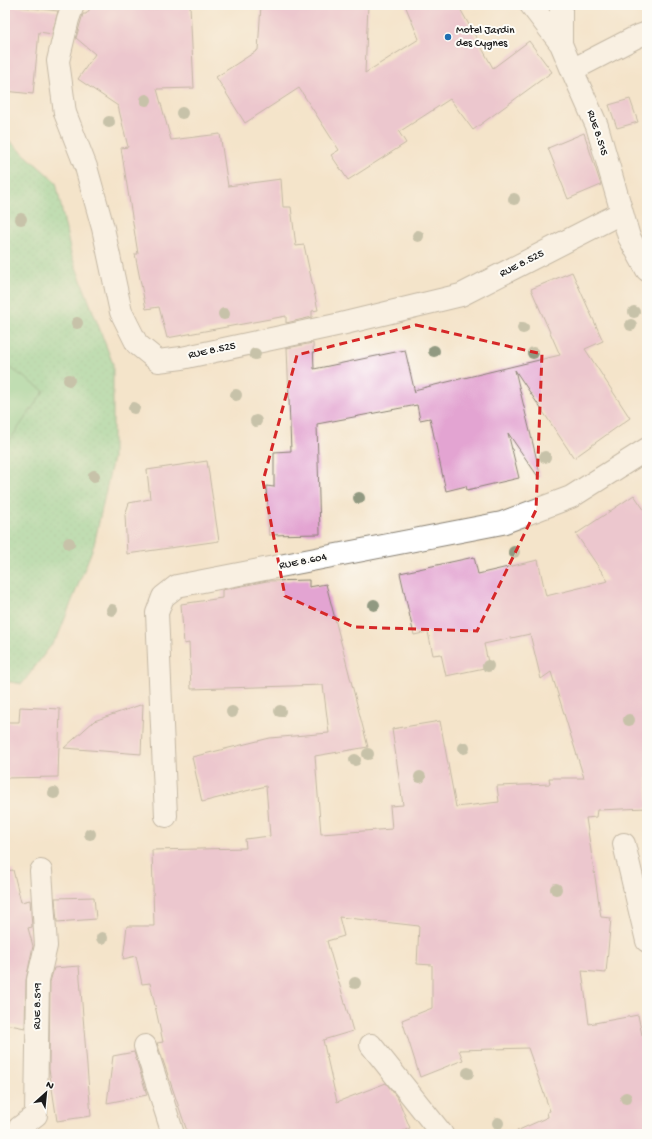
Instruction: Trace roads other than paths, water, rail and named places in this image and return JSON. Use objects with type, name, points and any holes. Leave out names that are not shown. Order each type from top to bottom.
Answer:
[{"type":"street","name":"RUE 8.525","points":[[73,5],[68,19],[58,61],[65,113],[86,167],[104,228],[121,312],[137,344],[158,361],[182,358],[341,324],[461,295],[621,213]]},
{"type":"street","name":"RUE 8.515","points":[[531,5],[561,44],[597,126],[629,237],[647,270]]},
{"type":"street","points":[[561,5],[561,44]]},
{"type":"street","points":[[572,70],[636,37],[647,33]]},
{"type":"street","name":"RUE 8.604","points":[[166,816],[157,613],[163,596],[177,586],[502,523],[571,497],[647,449]]},
{"type":"street","points":[[624,844],[647,941]]},
{"type":"street","name":"RUE 8.519","points":[[18,1134],[19,1128],[36,1115],[38,980],[46,946],[41,871]]},
{"type":"street","points":[[145,1046],[173,1134]]},
{"type":"street","points":[[372,1046],[442,1134]]},
{"type":"place","name":"Motel Jardin des Cygnes","points":[[448,37]]}]
